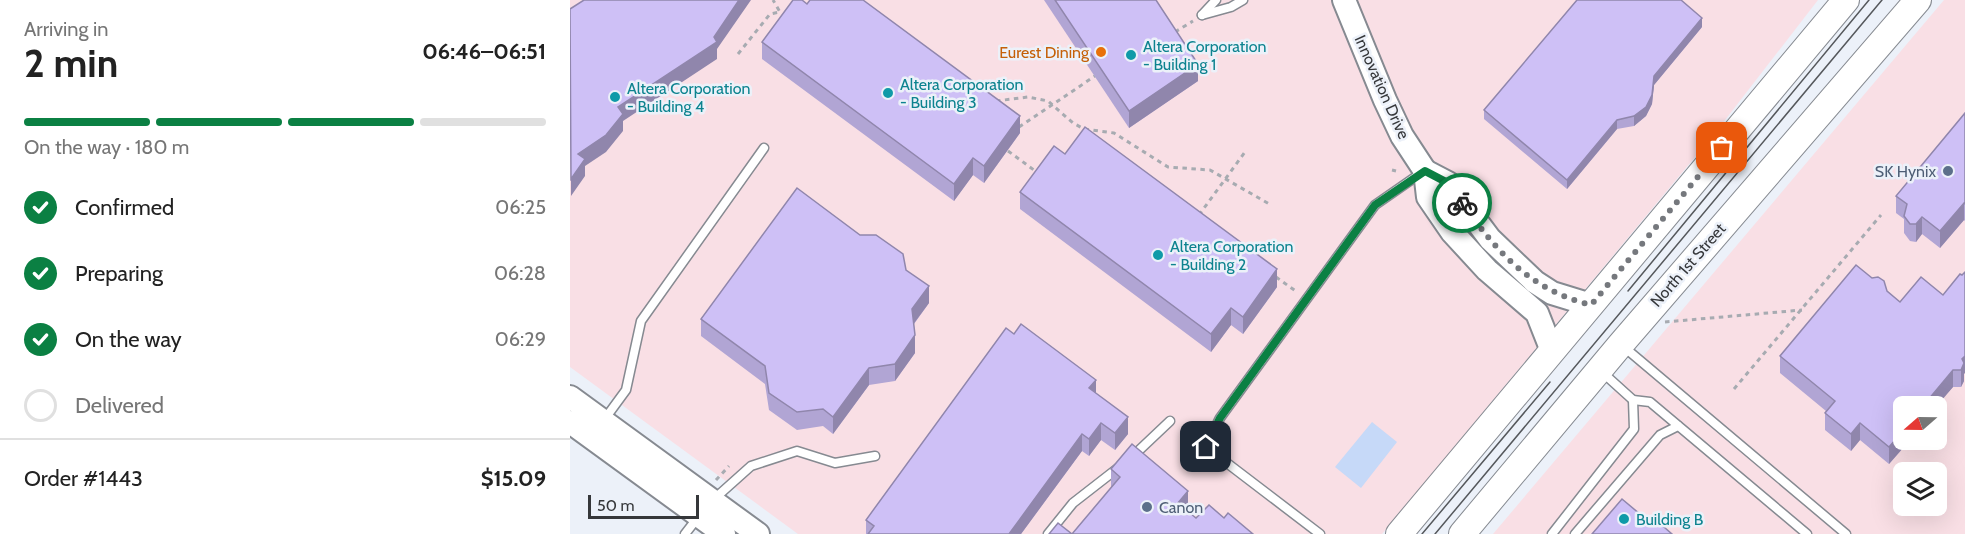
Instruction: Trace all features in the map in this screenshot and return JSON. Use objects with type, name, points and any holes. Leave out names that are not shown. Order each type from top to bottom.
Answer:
[{"type":"main road","points":[[1399,534],[1846,0]]},
{"type":"main road","name":"North 1st Street","points":[[1462,534],[1621,344],[1918,0]]},
{"type":"street","name":"Innovation Drive","points":[[1344,0],[1384,100],[1402,136],[1425,171],[1428,197],[1452,232],[1486,270],[1537,313],[1552,351]]},
{"type":"street","name":"Innovation Drive","points":[[1425,171],[1448,183],[1490,239],[1535,282],[1552,293],[1591,305]]},
{"type":"street","points":[[570,397],[597,429],[758,534]]},
{"type":"street","points":[[570,422],[597,429]]},
{"type":"street","points":[[708,500],[724,534]]},
{"type":"lane","points":[[1202,15],[1216,0]]},
{"type":"lane","points":[[1202,15],[1231,7],[1243,0]]},
{"type":"lane","points":[[597,429],[626,390],[640,321],[764,148]]},
{"type":"lane","points":[[1320,534],[1206,447],[1220,418],[1375,205],[1425,171]]},
{"type":"lane","points":[[1621,344],[1846,534]]},
{"type":"lane","points":[[1599,370],[1633,400],[1650,402],[1807,534]]},
{"type":"lane","points":[[1552,534],[1634,429],[1633,400]]},
{"type":"lane","points":[[1048,534],[1073,503],[1143,447],[1170,422]]},
{"type":"lane","points":[[1575,534],[1660,435],[1678,426]]},
{"type":"lane","points":[[685,534],[708,500],[752,466],[797,451],[835,463],[875,456]]},
{"type":"path","points":[[738,54],[770,14],[780,12],[773,0]]},
{"type":"path","points":[[1169,36],[1202,15]]},
{"type":"path","points":[[1015,130],[1095,76]]},
{"type":"path","points":[[991,101],[1037,97],[1048,101],[1084,134]]},
{"type":"path","points":[[1073,123],[1084,129],[1114,133],[1168,167],[1210,170],[1228,178],[1271,205]]},
{"type":"path","points":[[1008,151],[1044,177]]},
{"type":"path","points":[[1197,218],[1245,152]]},
{"type":"path","points":[[1734,389],[1881,215]]},
{"type":"path","points":[[1271,273],[1306,298]]},
{"type":"path","points":[[1660,323],[1803,310]]},
{"type":"path","points":[[708,500],[729,466]]},
{"type":"shaded area","points":[[570,0],[1818,0],[1715,133],[1382,534],[798,534],[570,367]]},
{"type":"shaded area","points":[[1944,0],[1965,0],[1965,534],[1493,534]]},
{"type":"shaded area","points":[[1372,422],[1397,442],[1361,488],[1335,467]]},
{"type":"building","name":"Altera Corporation - Building 4","points":[[584,0],[739,0],[714,37],[717,42],[618,107],[623,114],[606,135],[578,154],[585,159],[571,179],[570,9]]},
{"type":"building","name":"Altera Corporation - Building 3","points":[[793,0],[802,0],[807,4],[810,0],[863,0],[1020,116],[984,166],[973,158],[954,184],[762,42]]},
{"type":"building","name":"Altera Corporation - Building 1","points":[[1055,0],[1156,0],[1198,64],[1129,111]]},
{"type":"building","points":[[1577,0],[1681,0],[1702,18],[1654,76],[1652,95],[1646,107],[1634,116],[1617,120],[1567,180],[1484,110]]},
{"type":"building","name":"SK Hynix","points":[[1965,113],[1965,204],[1940,231],[1922,217],[1916,224],[1910,224],[1904,216],[1907,204],[1896,196]]},
{"type":"building","name":"Altera Corporation - Building 2","points":[[1085,127],[1277,269],[1243,317],[1231,308],[1211,334],[1020,192],[1054,146],[1065,154]]},
{"type":"building","points":[[797,188],[860,235],[876,235],[903,254],[906,270],[929,286],[912,309],[915,335],[895,364],[869,368],[833,417],[823,409],[797,412],[769,393],[765,366],[701,319]]},
{"type":"building","points":[[1856,265],[1872,278],[1878,277],[1884,281],[1887,291],[1900,302],[1921,277],[1943,295],[1960,274],[1965,272],[1965,356],[1962,359],[1964,363],[1961,370],[1953,370],[1931,396],[1893,396],[1893,442],[1889,447],[1860,423],[1851,434],[1825,413],[1835,401],[1780,356]]},
{"type":"building","points":[[1021,324],[1096,380],[1089,388],[1128,417],[1115,433],[1101,423],[1089,439],[1082,434],[1009,534],[868,534],[874,526],[866,520],[1006,328],[1014,334]]},
{"type":"building","points":[[1132,444],[1188,491],[1178,503],[1196,518],[1209,505],[1224,518],[1228,513],[1253,534],[1072,534],[1120,477],[1111,469]]},
{"type":"building","points":[[1622,499],[1653,525],[1657,521],[1672,534],[1592,534]]},
{"type":"building","points":[[1058,523],[1072,534],[1049,534]]},
{"type":"tram line","points":[[1628,291],[1869,0]]},
{"type":"tram line","points":[[1435,534],[1882,0]]},
{"type":"tram line","points":[[1422,534],[1550,382]]},
{"type":"way so far","points":[[1462,203],[1490,239],[1535,282],[1552,293],[1591,305],[1722,148]]},
{"type":"place","name":"Eurest Dining","points":[[1101,52]]},
{"type":"place","name":"Altera Corporation - Building 1","points":[[1131,55]]},
{"type":"place","name":"Altera Corporation - Building 3","points":[[888,93]]},
{"type":"place","name":"Altera Corporation - Building 4","points":[[615,97]]},
{"type":"place","name":"SK Hynix","points":[[1948,171]]},
{"type":"place","name":"Altera Corporation - Building 2","points":[[1158,255]]},
{"type":"place","name":"Canon","points":[[1147,507]]},
{"type":"place","name":"Building B","points":[[1624,519]]},
{"type":"route","points":[[1206,447],[1220,418],[1375,205],[1404,183],[1425,171],[1448,183],[1462,203]]}]
